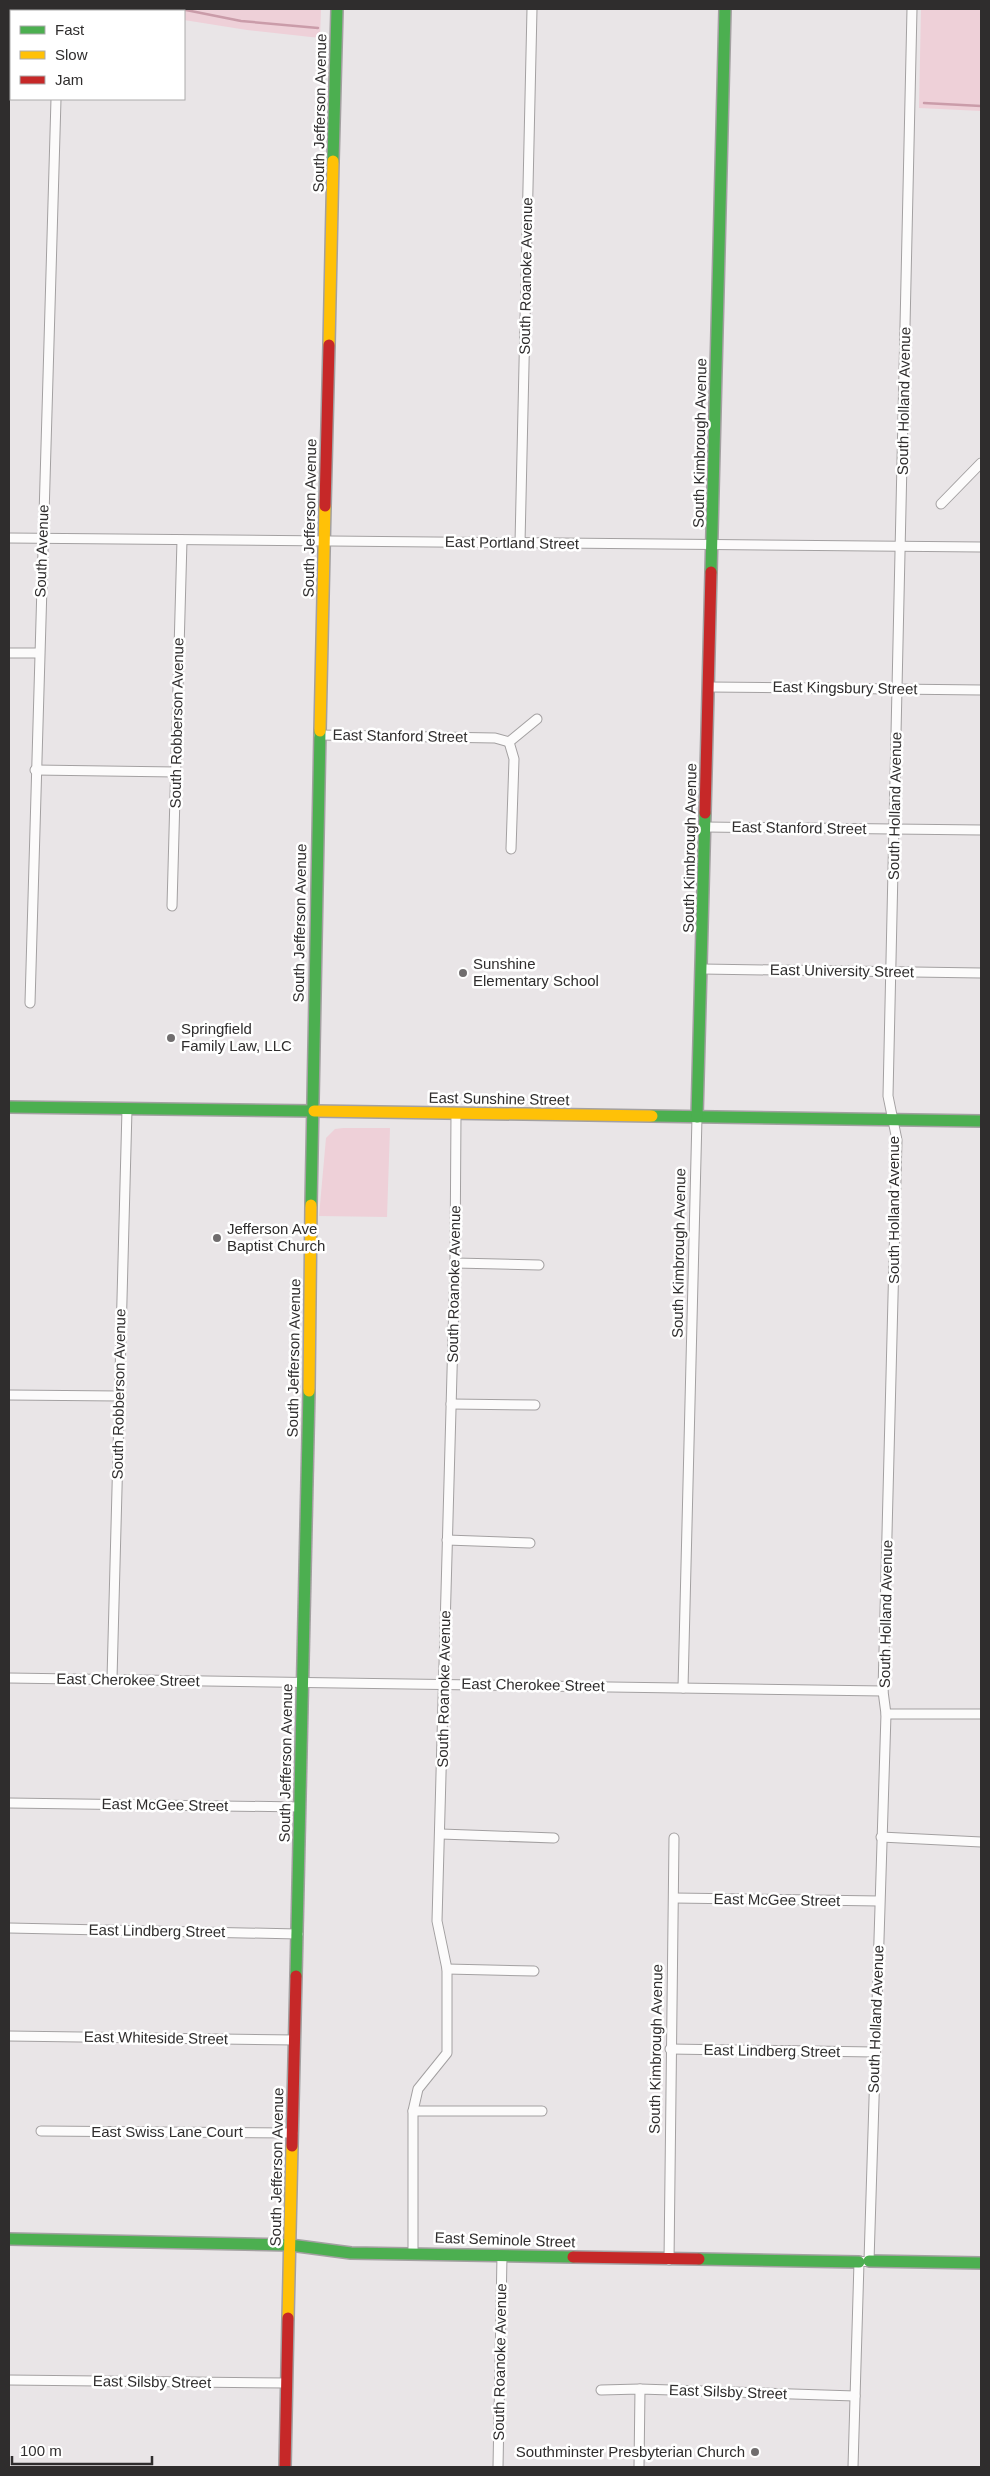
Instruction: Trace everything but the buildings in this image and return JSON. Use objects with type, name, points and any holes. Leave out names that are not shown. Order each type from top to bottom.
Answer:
[{"type":"main road","name":"South Jefferson Avenue","points":[[285,2467],[311,1331],[311,1111],[319,735],[338,9]]},
{"type":"main road","name":"South Kimbrough Avenue","points":[[697,1117],[706,827],[725,9]]},
{"type":"main road","name":"East Sunshine Street","points":[[12,1107],[981,1121]]},
{"type":"main road","name":"East Seminole Street","points":[[9,2239],[290,2245],[352,2253],[668,2260],[981,2263]]},
{"type":"street","name":"South Roanoke Avenue","points":[[520,543],[532,9]]},
{"type":"street","name":"South Holland Avenue","points":[[852,2467],[874,2052],[886,1714],[883,1691],[897,1140],[888,1096],[912,9]]},
{"type":"street","name":"South Avenue","points":[[30,1003],[38,653],[56,100]]},
{"type":"street","points":[[941,504],[981,463]]},
{"type":"street","name":"East Portland Street","points":[[9,538],[981,547]]},
{"type":"street","name":"South Robberson Avenue","points":[[172,906],[179,583],[182,540]]},
{"type":"street","points":[[9,652],[38,653]]},
{"type":"street","name":"East Kingsbury Street","points":[[709,687],[981,690]]},
{"type":"street","points":[[511,849],[514,759],[509,742],[537,720]]},
{"type":"street","name":"East Stanford Street","points":[[319,735],[495,738],[509,742]]},
{"type":"street","points":[[35,770],[176,772]]},
{"type":"street","name":"East Stanford Street","points":[[706,827],[981,830]]},
{"type":"street","name":"East University Street","points":[[702,969],[981,973]]},
{"type":"street","name":"South Robberson Avenue","points":[[112,1680],[127,1109]]},
{"type":"street","name":"South Roanoke Avenue","points":[[413,2253],[413,2111],[418,2089],[447,2053],[447,1969],[437,1921],[455,1263],[456,1114]]},
{"type":"street","name":"South Kimbrough Avenue","points":[[683,1688],[697,1117]]},
{"type":"street","points":[[455,1263],[538,1265]]},
{"type":"street","points":[[9,1395],[119,1396]]},
{"type":"street","points":[[451,1404],[535,1405]]},
{"type":"street","points":[[447,1540],[530,1543]]},
{"type":"street","name":"East Cherokee Street","points":[[9,1678],[883,1691]]},
{"type":"street","points":[[886,1714],[981,1714]]},
{"type":"street","name":"East McGee Street","points":[[9,1804],[300,1807]]},
{"type":"street","points":[[440,1834],[554,1838]]},
{"type":"street","points":[[881,1837],[981,1842]]},
{"type":"street","name":"South Kimbrough Avenue","points":[[668,2260],[674,1838]]},
{"type":"street","name":"East McGee Street","points":[[674,1898],[879,1901]]},
{"type":"street","name":"East Lindberg Street","points":[[13,1928],[298,1934]]},
{"type":"street","points":[[447,1969],[534,1971]]},
{"type":"street","name":"East Whiteside Street","points":[[13,2036],[295,2040]]},
{"type":"street","name":"East Lindberg Street","points":[[670,2049],[874,2052]]},
{"type":"street","points":[[413,2111],[542,2111]]},
{"type":"street","name":"East Swiss Lane Court","points":[[41,2131],[293,2133]]},
{"type":"street","name":"South Roanoke Avenue","points":[[498,2467],[502,2256]]},
{"type":"street","name":"East Silsby Street","points":[[13,2380],[287,2383]]},
{"type":"street","points":[[639,2467],[640,2389]]},
{"type":"street","name":"East Silsby Street","points":[[601,2390],[640,2389],[855,2396]]},
{"type":"shaded area","points":[[147,9],[321,9],[320,38],[247,30],[185,20],[185,10]]},
{"type":"shaded area","points":[[921,9],[981,9],[981,111],[919,108]]},
{"type":"shaded area","points":[[390,1128],[387,1217],[319,1216],[326,1138],[335,1129]]},
{"type":"waterway","points":[[181,9],[241,21],[318,28]]},
{"type":"waterway","points":[[924,103],[981,106]]},
{"type":"traffic: fast","points":[[333,161],[337,9]]},
{"type":"traffic: fast","points":[[711,572],[725,9]]},
{"type":"traffic: fast","points":[[311,1205],[320,731]]},
{"type":"traffic: fast","points":[[697,1117],[705,813]]},
{"type":"traffic: fast","points":[[9,1107],[314,1111]]},
{"type":"traffic: fast","points":[[652,1116],[981,1121]]},
{"type":"traffic: fast","points":[[296,1976],[309,1391]]},
{"type":"traffic: fast","points":[[9,2239],[290,2245],[351,2253],[573,2257]]},
{"type":"traffic: fast","points":[[699,2259],[859,2262]]},
{"type":"traffic: fast","points":[[869,2261],[981,2263]]},
{"type":"traffic: slow","points":[[329,345],[333,161]]},
{"type":"traffic: slow","points":[[320,731],[325,506]]},
{"type":"traffic: slow","points":[[314,1111],[652,1116]]},
{"type":"traffic: slow","points":[[309,1391],[311,1205]]},
{"type":"traffic: slow","points":[[288,2318],[292,2146]]},
{"type":"traffic: jam","points":[[325,506],[329,345]]},
{"type":"traffic: jam","points":[[705,813],[711,572]]},
{"type":"traffic: jam","points":[[292,2146],[296,1976]]},
{"type":"traffic: jam","points":[[573,2257],[699,2259]]},
{"type":"traffic: jam","points":[[285,2467],[288,2318]]},
{"type":"place","name":"Sunshine Elementary School","points":[[463,973]]},
{"type":"place","name":"Springfield Family Law, LLC","points":[[171,1038]]},
{"type":"place","name":"Jefferson Ave Baptist Church","points":[[217,1238]]},
{"type":"place","name":"Southminster Presbyterian Church","points":[[755,2452]]}]
